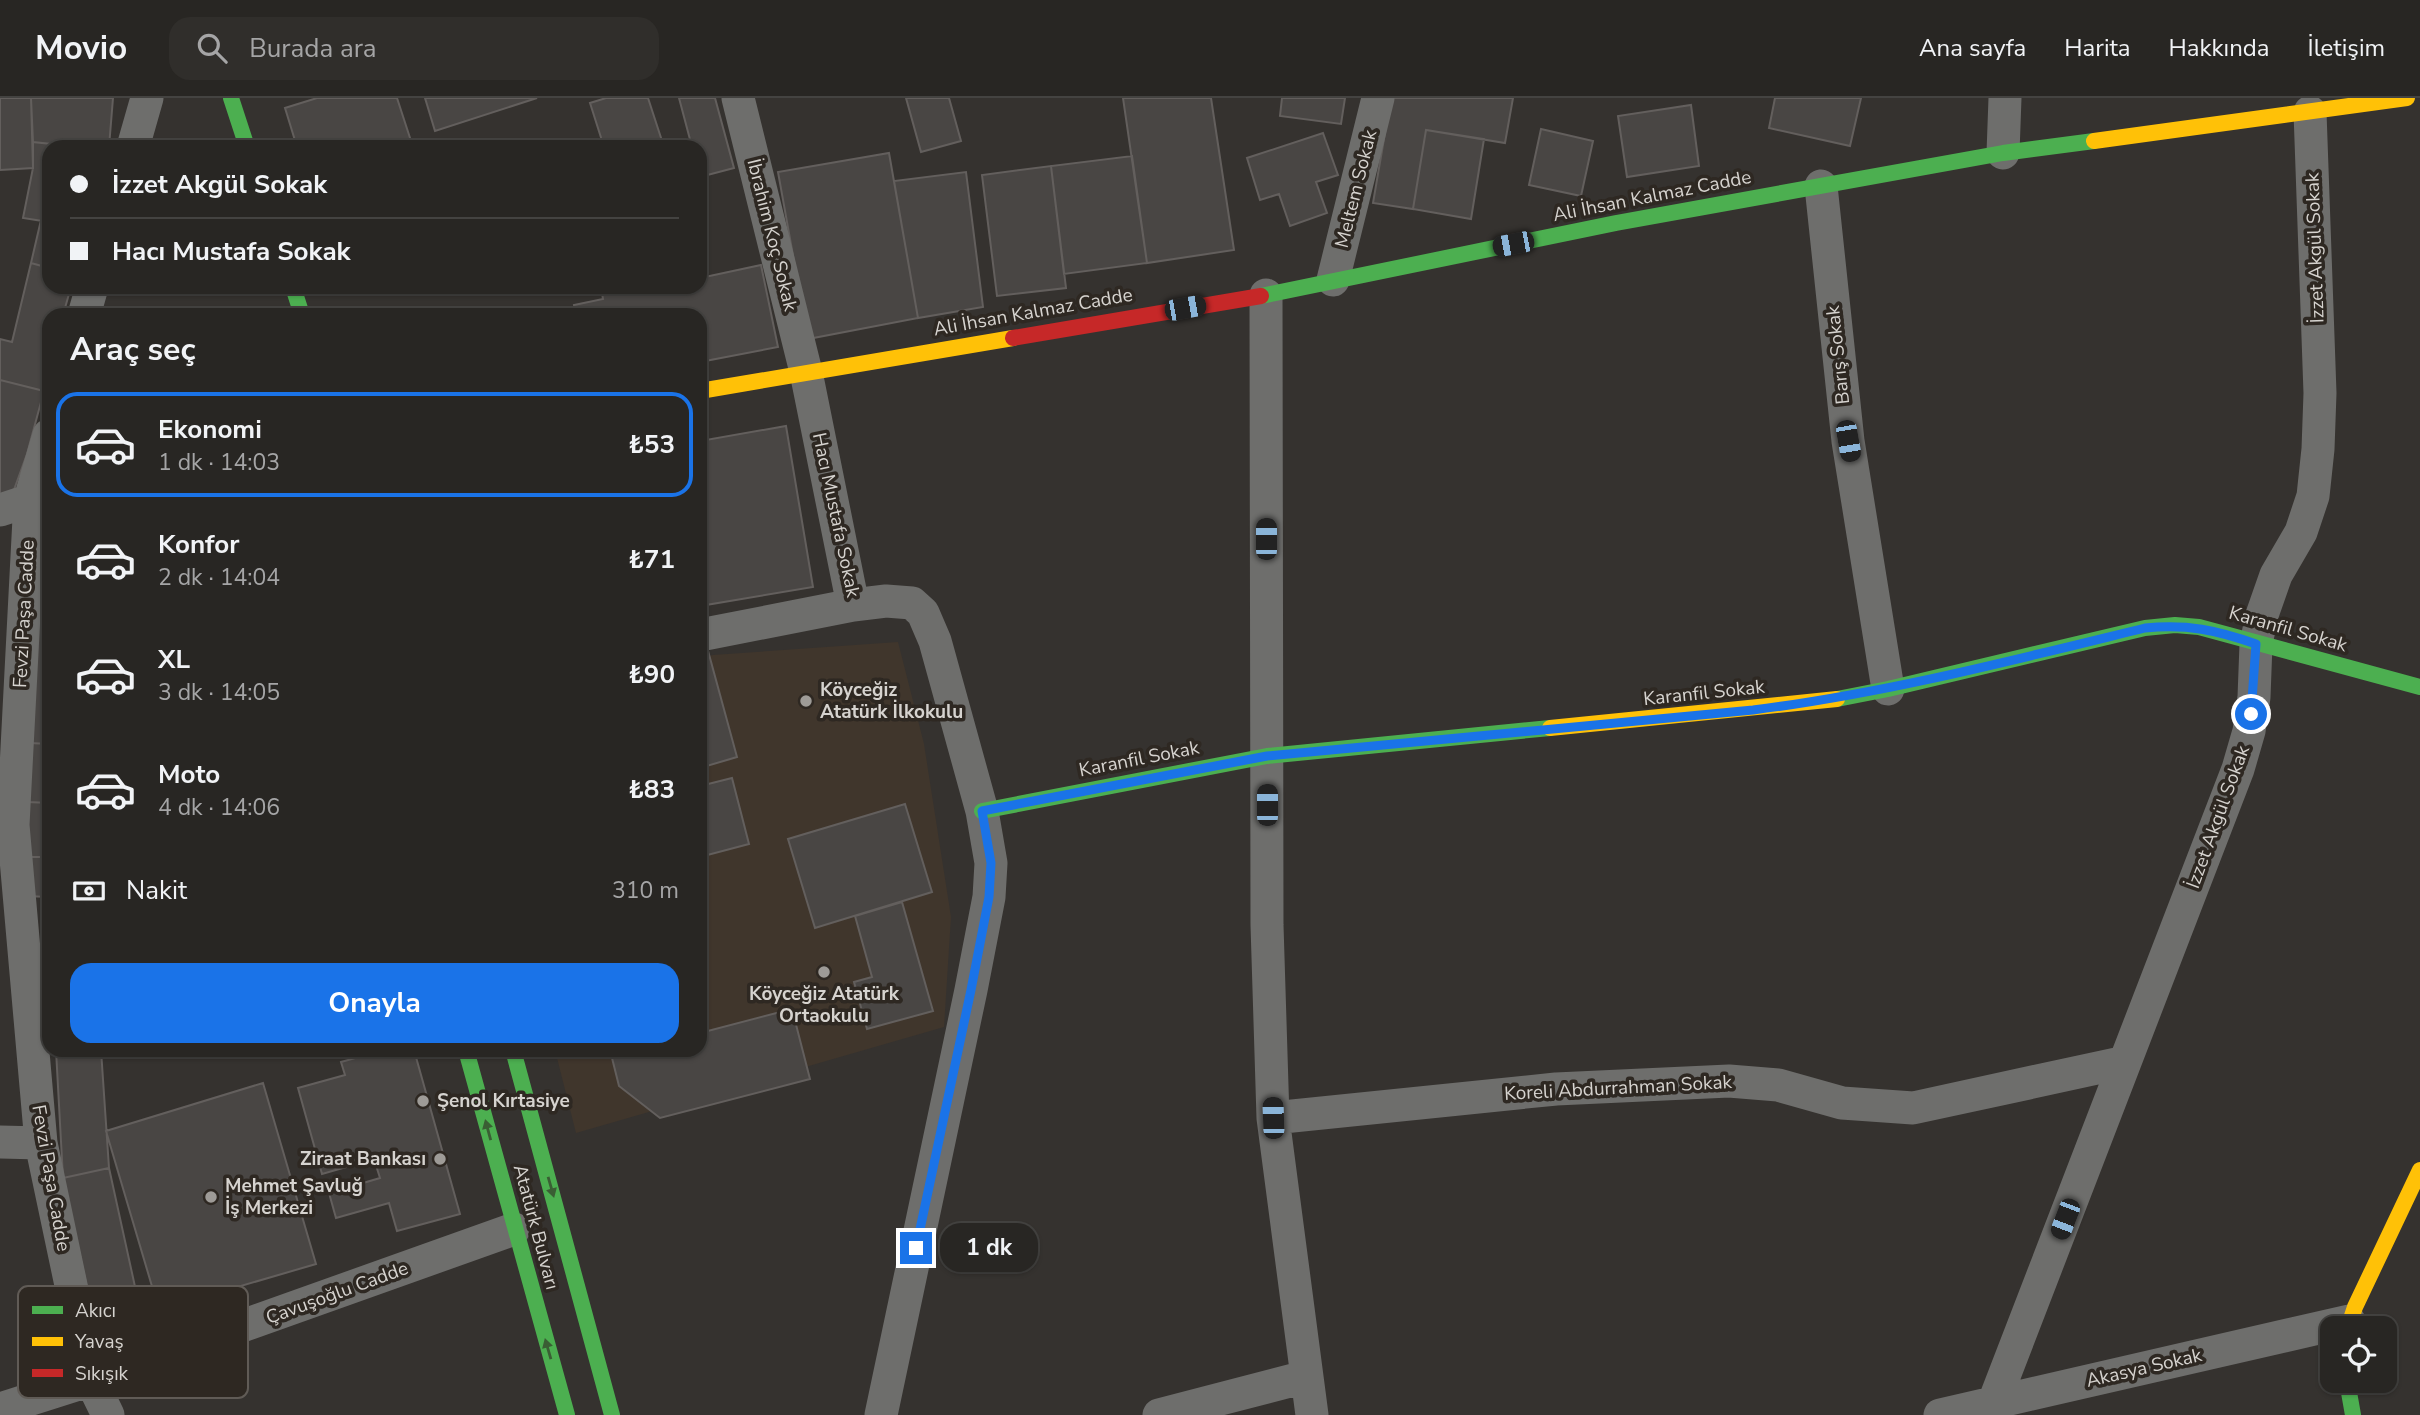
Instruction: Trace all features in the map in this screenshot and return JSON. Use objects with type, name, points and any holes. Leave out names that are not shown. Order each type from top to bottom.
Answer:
[{"type":"street","points":[[135,140],[147,98]]},
{"type":"street","points":[[231,98],[240,140]]},
{"type":"street","points":[[231,98],[245,140]]},
{"type":"street","name":"İbrahim Koç Sokak","points":[[738,98],[806,372]]},
{"type":"street","name":"Meltem Sokak","points":[[1334,280],[1378,98]]},
{"type":"street","points":[[2003,153],[2005,98]]},
{"type":"street","name":"Ali İhsan Kalmaz Cadde","points":[[707,390],[1266,295],[1616,223],[2003,153],[2407,98]]},
{"type":"street","name":"İzzet Akgül Sokak","points":[[1992,1408],[2238,769],[2250,720],[2256,644],[2262,615],[2276,575],[2301,532],[2312,496],[2318,449],[2320,393],[2310,112]]},
{"type":"street","name":"Barış Sokak","points":[[1821,186],[1848,441],[1888,689]]},
{"type":"street","points":[[1266,295],[1267,925],[1273,1118],[1311,1415]]},
{"type":"street","name":"Hacı Mustafa Sokak","points":[[806,372],[853,606],[886,601],[912,603],[923,613],[935,641],[982,811],[991,863],[989,897],[971,990],[881,1415]]},
{"type":"street","name":"Fevzi Paşa Cadde","points":[[42,455],[26,501],[13,825],[41,1143],[71,1286]]},
{"type":"street","points":[[707,634],[853,606]]},
{"type":"street","name":"Karanfil Sokak","points":[[982,811],[1267,756],[1826,701],[1888,689],[2145,628],[2175,625],[2199,627],[2420,687]]},
{"type":"street","name":"Atatürk Bulvarı","points":[[468,1057],[567,1415]]},
{"type":"street","name":"Atatürk Bulvarı","points":[[515,1057],[612,1415]]},
{"type":"street","name":"Koreli Abdurrahman Sokak","points":[[1273,1118],[1556,1089],[1729,1081],[1778,1085],[1842,1103],[1913,1108],[2125,1062]]},
{"type":"street","points":[[0,1142],[41,1143]]},
{"type":"street","points":[[2353,1316],[2420,1170]]},
{"type":"street","name":"Çavuşoğlu Cadde","points":[[248,1324],[514,1229]]},
{"type":"street","name":"Akasya Sokak","points":[[1940,1415],[1992,1408],[2320,1332]]},
{"type":"street","points":[[1158,1415],[1305,1377]]},
{"type":"street","points":[[2349,1393],[2353,1415]]},
{"type":"street","name":"Çavuşoğlu Cadde","points":[[0,1409],[35,1398]]},
{"type":"street","name":"Fevzi Paşa Cadde","points":[[100,1398],[108,1415]]},
{"type":"shaded area","name":"Köyceğiz Atatürk Ortaokulu","points":[[898,642],[924,744],[951,917],[944,1027],[576,1133],[557,1057],[707,1057],[707,656]]},
{"type":"building","points":[[0,98],[31,98],[33,168],[0,170]]},
{"type":"building","points":[[31,98],[113,98],[110,140],[33,142]]},
{"type":"building","points":[[317,98],[397,98],[411,140],[295,140],[285,108]]},
{"type":"building","points":[[425,98],[537,98],[435,131]]},
{"type":"building","points":[[606,98],[648,98],[662,140],[602,140],[590,103]]},
{"type":"building","points":[[679,98],[715,98],[734,168],[707,175],[707,140],[690,140]]},
{"type":"building","points":[[906,98],[949,98],[961,141],[921,152]]},
{"type":"building","points":[[1123,98],[1211,98],[1234,250],[1147,263]]},
{"type":"building","points":[[1282,98],[1345,98],[1341,124],[1280,116]]},
{"type":"building","points":[[1391,98],[1513,98],[1505,143],[1426,130],[1413,209],[1373,203]]},
{"type":"building","points":[[1775,98],[1861,98],[1850,146],[1769,128]]},
{"type":"building","points":[[1691,105],[1699,166],[1627,177],[1618,116]]},
{"type":"building","points":[[1541,129],[1593,141],[1581,196],[1529,185]]},
{"type":"building","points":[[1426,130],[1484,139],[1471,219],[1413,209]]},
{"type":"building","points":[[1323,133],[1338,175],[1316,182],[1327,213],[1290,226],[1279,194],[1260,200],[1247,158]]},
{"type":"building","points":[[33,142],[42,143],[42,221],[23,218],[33,168]]},
{"type":"building","points":[[889,153],[918,318],[808,339],[778,172]]},
{"type":"building","points":[[1132,156],[1147,263],[1064,274],[1051,166]]},
{"type":"building","points":[[1051,166],[1066,288],[997,296],[982,175]]},
{"type":"building","points":[[966,172],[983,307],[918,318],[894,181]]},
{"type":"building","points":[[41,220],[42,266],[31,263]]},
{"type":"building","points":[[31,263],[42,266],[42,294],[69,294],[65,308],[42,308],[42,390],[0,380],[0,339],[12,342]]},
{"type":"building","points":[[761,265],[778,347],[707,361],[707,308],[575,308],[574,305],[603,299],[602,294],[707,294],[707,277]]},
{"type":"building","points":[[0,380],[42,390],[42,398],[27,454],[11,498],[0,498]]},
{"type":"building","points":[[786,426],[813,587],[707,605],[707,440]]},
{"type":"building","points":[[42,547],[42,618],[28,612]]},
{"type":"building","points":[[39,618],[42,618],[42,744],[30,743]]},
{"type":"building","points":[[707,647],[737,757],[707,766]]},
{"type":"building","points":[[30,743],[42,744],[42,803],[28,802]]},
{"type":"building","points":[[732,778],[749,844],[707,855],[707,784]]},
{"type":"building","points":[[28,802],[42,803],[42,857],[27,857]]},
{"type":"building","points":[[905,804],[932,892],[815,928],[788,839]]},
{"type":"building","points":[[27,857],[42,857],[42,897],[25,896]]},
{"type":"building","points":[[902,902],[933,1011],[867,1029],[854,982],[872,977],[855,916]]},
{"type":"building","points":[[792,1009],[810,1079],[660,1118],[619,1086],[612,1057],[707,1057],[707,1031]]},
{"type":"building","points":[[56,1057],[101,1057],[109,1168],[63,1178]]},
{"type":"building","points":[[359,1057],[416,1057],[460,1214],[397,1231],[389,1203],[336,1218],[329,1193],[380,1178],[374,1159],[322,1174],[298,1088],[345,1075],[341,1062]]},
{"type":"building","name":"Mehmet Şavluğ İş Merkezi","points":[[263,1083],[316,1264],[241,1286],[152,1286],[106,1131]]},
{"type":"building","points":[[109,1168],[135,1286],[87,1286],[63,1178]]},
{"type":"traffic: fast","points":[[231,98],[245,140]]},
{"type":"traffic: fast","points":[[1261,296],[1616,223],[2003,153],[2094,141]]},
{"type":"traffic: fast","points":[[295,294],[300,308]]},
{"type":"traffic: fast","points":[[1837,699],[2145,628],[2175,625],[2199,627],[2420,687]]},
{"type":"traffic: fast","points":[[982,811],[1267,756],[1550,728]]},
{"type":"traffic: fast","points":[[468,1057],[567,1415]]},
{"type":"traffic: fast","points":[[515,1057],[612,1415]]},
{"type":"traffic: fast","points":[[2349,1393],[2353,1415]]},
{"type":"traffic: slow","points":[[2094,141],[2407,98]]},
{"type":"traffic: slow","points":[[707,390],[1013,338]]},
{"type":"traffic: slow","points":[[1550,728],[1837,699]]},
{"type":"traffic: slow","points":[[2352,1316],[2420,1170]]},
{"type":"traffic: jam","points":[[1013,338],[1261,296]]},
{"type":"place","name":"Köyceğiz Atatürk İlkokulu","points":[[806,701]]},
{"type":"place","name":"Köyceğiz Atatürk Ortaokulu","points":[[824,972]]},
{"type":"place","name":"Şenol Kırtasiye","points":[[423,1101]]},
{"type":"place","name":"Ziraat Bankası","points":[[440,1159]]},
{"type":"place","name":"Mehmet Şavluğ İş Merkezi","points":[[211,1197]]},
{"type":"route","points":[[916,1248],[989,897],[991,863],[982,811],[1267,756],[1826,701],[1888,689],[2145,628],[2175,625],[2199,627],[2256,644],[2251,714]]}]
